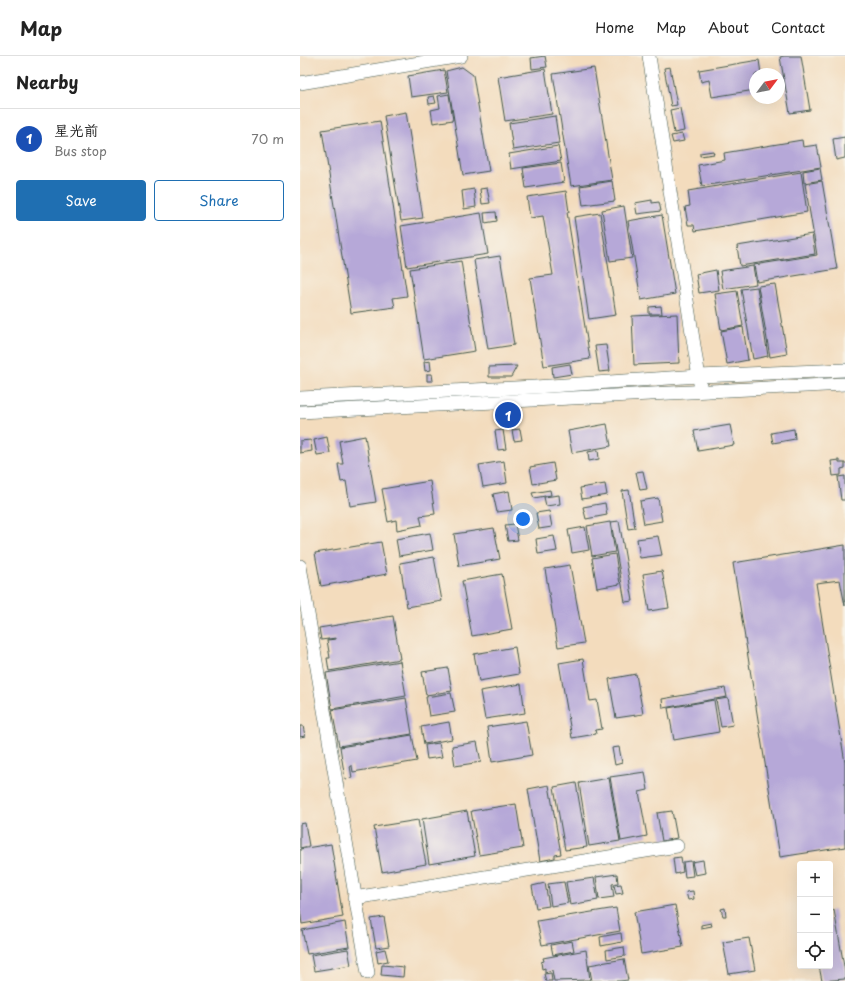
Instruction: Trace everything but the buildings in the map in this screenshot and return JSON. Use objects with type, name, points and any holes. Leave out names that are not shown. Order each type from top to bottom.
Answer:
[{"type":"street","points":[[300,83],[461,56]]},
{"type":"street","points":[[649,56],[699,376],[700,391]]},
{"type":"street","points":[[300,398],[535,387],[699,376],[845,370]]},
{"type":"street","points":[[300,412],[845,384]]},
{"type":"street","points":[[300,566],[354,898],[368,973]]},
{"type":"street","points":[[354,898],[677,846]]},
{"type":"place","name":"星光前","points":[[508,415]]}]
